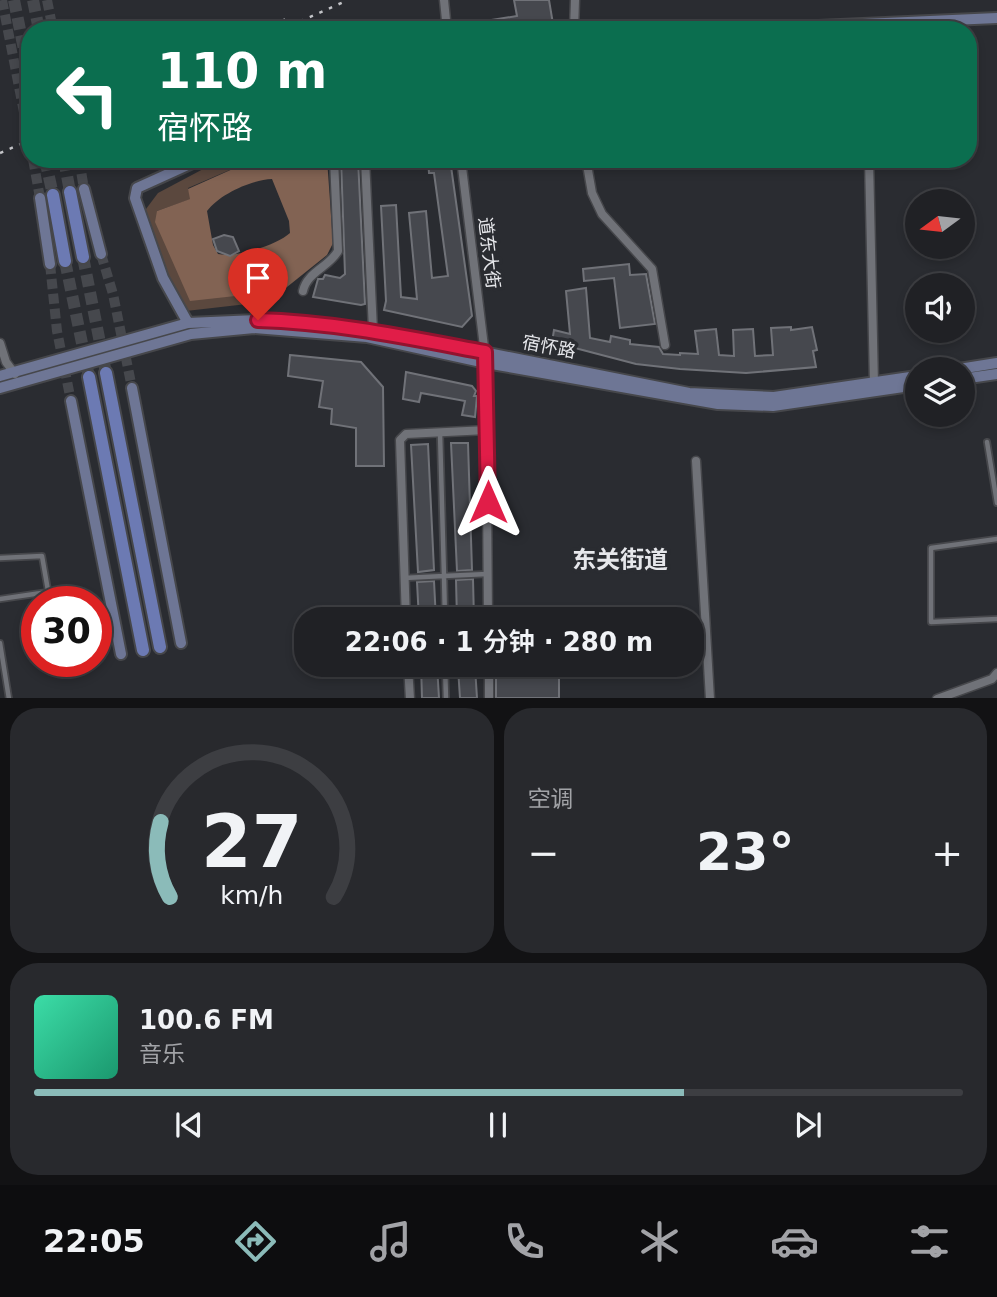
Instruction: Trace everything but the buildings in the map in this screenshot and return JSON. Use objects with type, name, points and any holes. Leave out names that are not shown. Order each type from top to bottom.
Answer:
[{"type":"main road","points":[[954,21],[997,18]]},
{"type":"main road","points":[[181,168],[138,188],[135,198],[163,278],[188,323]]},
{"type":"main road","points":[[84,189],[101,254]]},
{"type":"main road","points":[[70,192],[83,257]]},
{"type":"main road","points":[[46,197],[65,261]]},
{"type":"main road","points":[[46,197],[50,264]]},
{"type":"main road","name":"宿怀路","points":[[94,354],[188,323],[300,321],[373,330],[486,357],[718,404],[774,406],[905,387]]},
{"type":"main road","name":"宿怀路","points":[[94,354],[191,334],[254,328],[298,329],[700,393],[775,397],[905,378]]},
{"type":"main road","points":[[0,376],[94,354]]},
{"type":"main road","points":[[0,388],[20,383],[94,354]]},
{"type":"main road","points":[[975,366],[997,363]]},
{"type":"main road","points":[[106,373],[160,647]]},
{"type":"main road","points":[[975,377],[997,374]]},
{"type":"main road","points":[[89,377],[143,650]]},
{"type":"main road","points":[[132,388],[181,643]]},
{"type":"main road","points":[[71,401],[121,654]]},
{"type":"street","points":[[444,0],[446,21]]},
{"type":"street","points":[[574,21],[575,0]]},
{"type":"street","points":[[303,291],[307,279],[334,258],[338,251],[334,168]]},
{"type":"street","points":[[365,168],[373,330]]},
{"type":"street","name":"道东大街","points":[[462,168],[486,357],[488,607]]},
{"type":"street","points":[[588,168],[592,193],[602,214],[652,269],[665,345]]},
{"type":"street","points":[[869,168],[874,384]]},
{"type":"street","points":[[0,343],[6,362],[20,383]]},
{"type":"street","points":[[405,607],[400,440],[406,434],[487,430]]},
{"type":"street","points":[[696,461],[710,698]]},
{"type":"street","points":[[937,698],[992,679],[997,673]]},
{"type":"street","points":[[409,677],[410,698]]},
{"type":"street","points":[[489,677],[489,698]]},
{"type":"lane","points":[[440,432],[445,607]]},
{"type":"lane","points":[[987,442],[997,503]]},
{"type":"lane","points":[[997,539],[931,548],[931,621],[997,619]]},
{"type":"lane","points":[[0,558],[42,556],[47,586]]},
{"type":"lane","points":[[404,578],[488,574]]},
{"type":"lane","points":[[0,599],[21,596]]},
{"type":"lane","points":[[0,643],[9,698]]},
{"type":"lane","points":[[445,677],[446,698]]},
{"type":"shaded area","points":[[205,168],[234,168],[188,188],[191,199],[157,211],[233,296],[255,295],[256,303],[186,311],[172,290],[143,213],[158,193]]},
{"type":"shaded area","points":[[235,168],[328,168],[333,243],[327,255],[282,291],[190,301],[155,222],[157,211],[190,199],[188,189]],"holes":[[[272,179],[289,221],[290,233],[276,242],[256,249],[218,254],[213,245],[207,211],[236,189]]]},
{"type":"tunnel","points":[[2,0],[21,97]]},
{"type":"tunnel","points":[[14,0],[21,35]]},
{"type":"tunnel","points":[[33,0],[37,21]]},
{"type":"tunnel","points":[[47,0],[51,21]]},
{"type":"tunnel","points":[[35,168],[40,198]]},
{"type":"tunnel","points":[[47,168],[53,195]]},
{"type":"tunnel","points":[[66,168],[70,192]]},
{"type":"tunnel","points":[[80,168],[84,189]]},
{"type":"tunnel","points":[[101,254],[113,294],[132,388]]},
{"type":"tunnel","points":[[83,257],[106,373]]},
{"type":"tunnel","points":[[65,261],[89,377]]},
{"type":"tunnel","points":[[50,264],[57,331],[71,401]]},
{"type":"railway","points":[[301,21],[348,0]]},
{"type":"railway","points":[[282,21],[288,18]]},
{"type":"railway","points":[[0,153],[21,144]]},
{"type":"district","name":"东关街道","points":[[620,560]]},
{"type":"route","points":[[258,320],[300,321],[373,330],[485,352],[488,502]]}]
